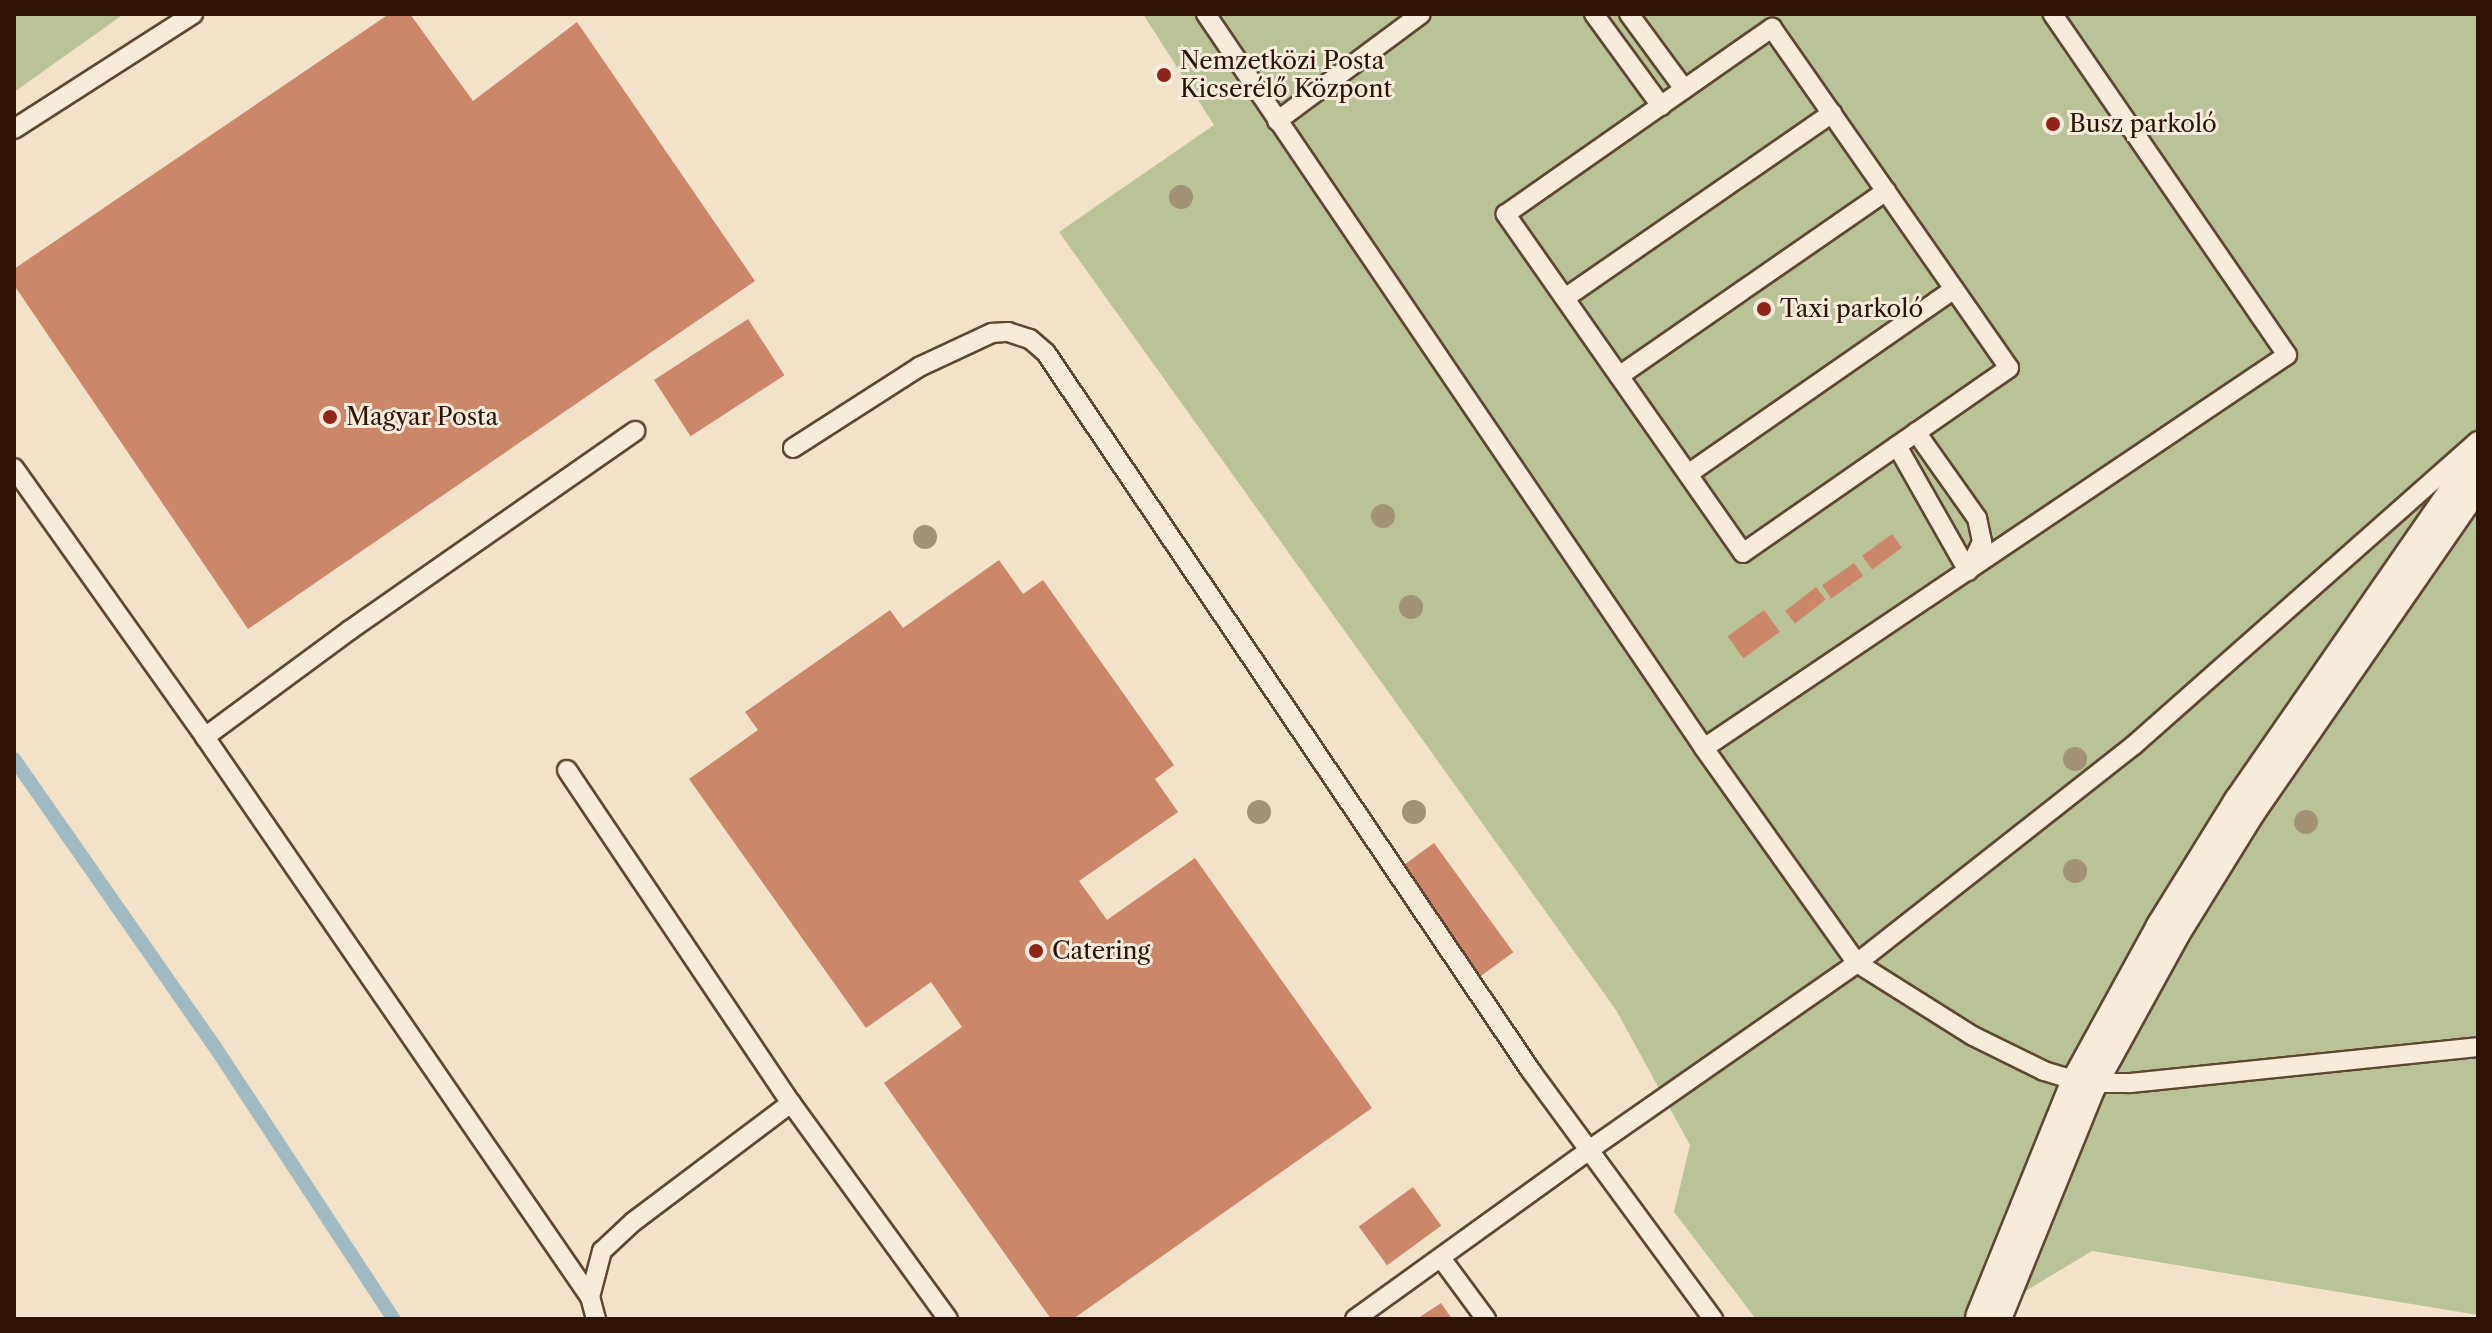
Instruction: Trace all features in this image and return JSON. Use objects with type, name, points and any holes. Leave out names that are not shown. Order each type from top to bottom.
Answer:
[{"type":"street","points":[[1989,1316],[2084,1083],[2168,930],[2245,806],[2478,470]]},
{"type":"lane","points":[[14,129],[193,14]]},
{"type":"lane","points":[[1206,14],[1704,748],[1857,963],[1973,1036],[2044,1071],[2084,1083],[2130,1083],[2478,1047]]},
{"type":"lane","points":[[1277,121],[1421,14]]},
{"type":"lane","points":[[1594,14],[1661,106]]},
{"type":"lane","points":[[1629,14],[1684,89]]},
{"type":"lane","points":[[1704,748],[2287,355],[2053,14]]},
{"type":"lane","points":[[1772,28],[2009,368],[1743,553],[1506,214],[1661,106],[1772,28]]},
{"type":"lane","points":[[1565,298],[1832,113]]},
{"type":"lane","points":[[1619,376],[1886,191]]},
{"type":"lane","points":[[1688,474],[1954,289]]},
{"type":"lane","points":[[793,448],[919,367],[992,333],[1008,332],[1030,339],[1046,353],[1531,1071],[1713,1319]]},
{"type":"lane","points":[[205,737],[350,630],[635,431]]},
{"type":"lane","points":[[1916,432],[1977,518],[1982,542],[1968,571]]},
{"type":"lane","points":[[1355,1319],[1589,1150],[1857,963],[2134,745],[2478,441]]},
{"type":"lane","points":[[1897,446],[1968,571]]},
{"type":"lane","points":[[14,468],[205,737],[590,1297],[596,1319]]},
{"type":"lane","points":[[567,770],[791,1103],[948,1319]]},
{"type":"lane","points":[[590,1297],[602,1251],[633,1222],[791,1103]]},
{"type":"lane","points":[[1441,1258],[1486,1319]]},
{"type":"green space","points":[[14,14],[124,14],[14,92]]},
{"type":"green space","points":[[1143,14],[2478,14],[2478,1315],[2092,1251],[1979,1319],[1756,1319],[1674,1212],[1690,1145],[1616,1010],[1059,232],[1214,125]]},
{"type":"building","name":"Magyar Posta","points":[[389,14],[410,14],[473,101],[577,22],[755,281],[248,629],[14,285],[14,269]]},
{"type":"building","points":[[748,319],[784,375],[691,436],[654,380]]},
{"type":"building","points":[[1892,534],[1902,548],[1872,570],[1862,556]]},
{"type":"building","name":"Catering","points":[[999,560],[1023,594],[1043,580],[1174,765],[1155,779],[1178,812],[1079,881],[1107,920],[1195,858],[1372,1108],[1073,1319],[1051,1319],[884,1083],[962,1027],[931,982],[866,1028],[689,779],[758,730],[745,712],[890,610],[903,628]]},
{"type":"building","points":[[1854,563],[1863,576],[1831,598],[1822,585]]},
{"type":"building","points":[[1816,587],[1826,600],[1795,624],[1785,611]]},
{"type":"building","points":[[1764,610],[1780,632],[1743,658],[1728,636]]},
{"type":"building","points":[[1434,843],[1513,952],[1479,977],[1400,868]]},
{"type":"building","points":[[1413,1187],[1441,1226],[1387,1265],[1359,1226]]},
{"type":"building","points":[[1441,1303],[1452,1319],[1417,1319]]},
{"type":"waterway","points":[[14,759],[215,1047],[394,1319]]},
{"type":"place","name":"Nemzetközi Posta Kicserélő Központ","points":[[1164,75]]},
{"type":"place","name":"Busz parkoló","points":[[2053,124]]},
{"type":"place","name":"Taxi parkoló","points":[[1764,309]]},
{"type":"place","name":"Magyar Posta","points":[[330,417]]},
{"type":"place","name":"Catering","points":[[1036,951]]}]
